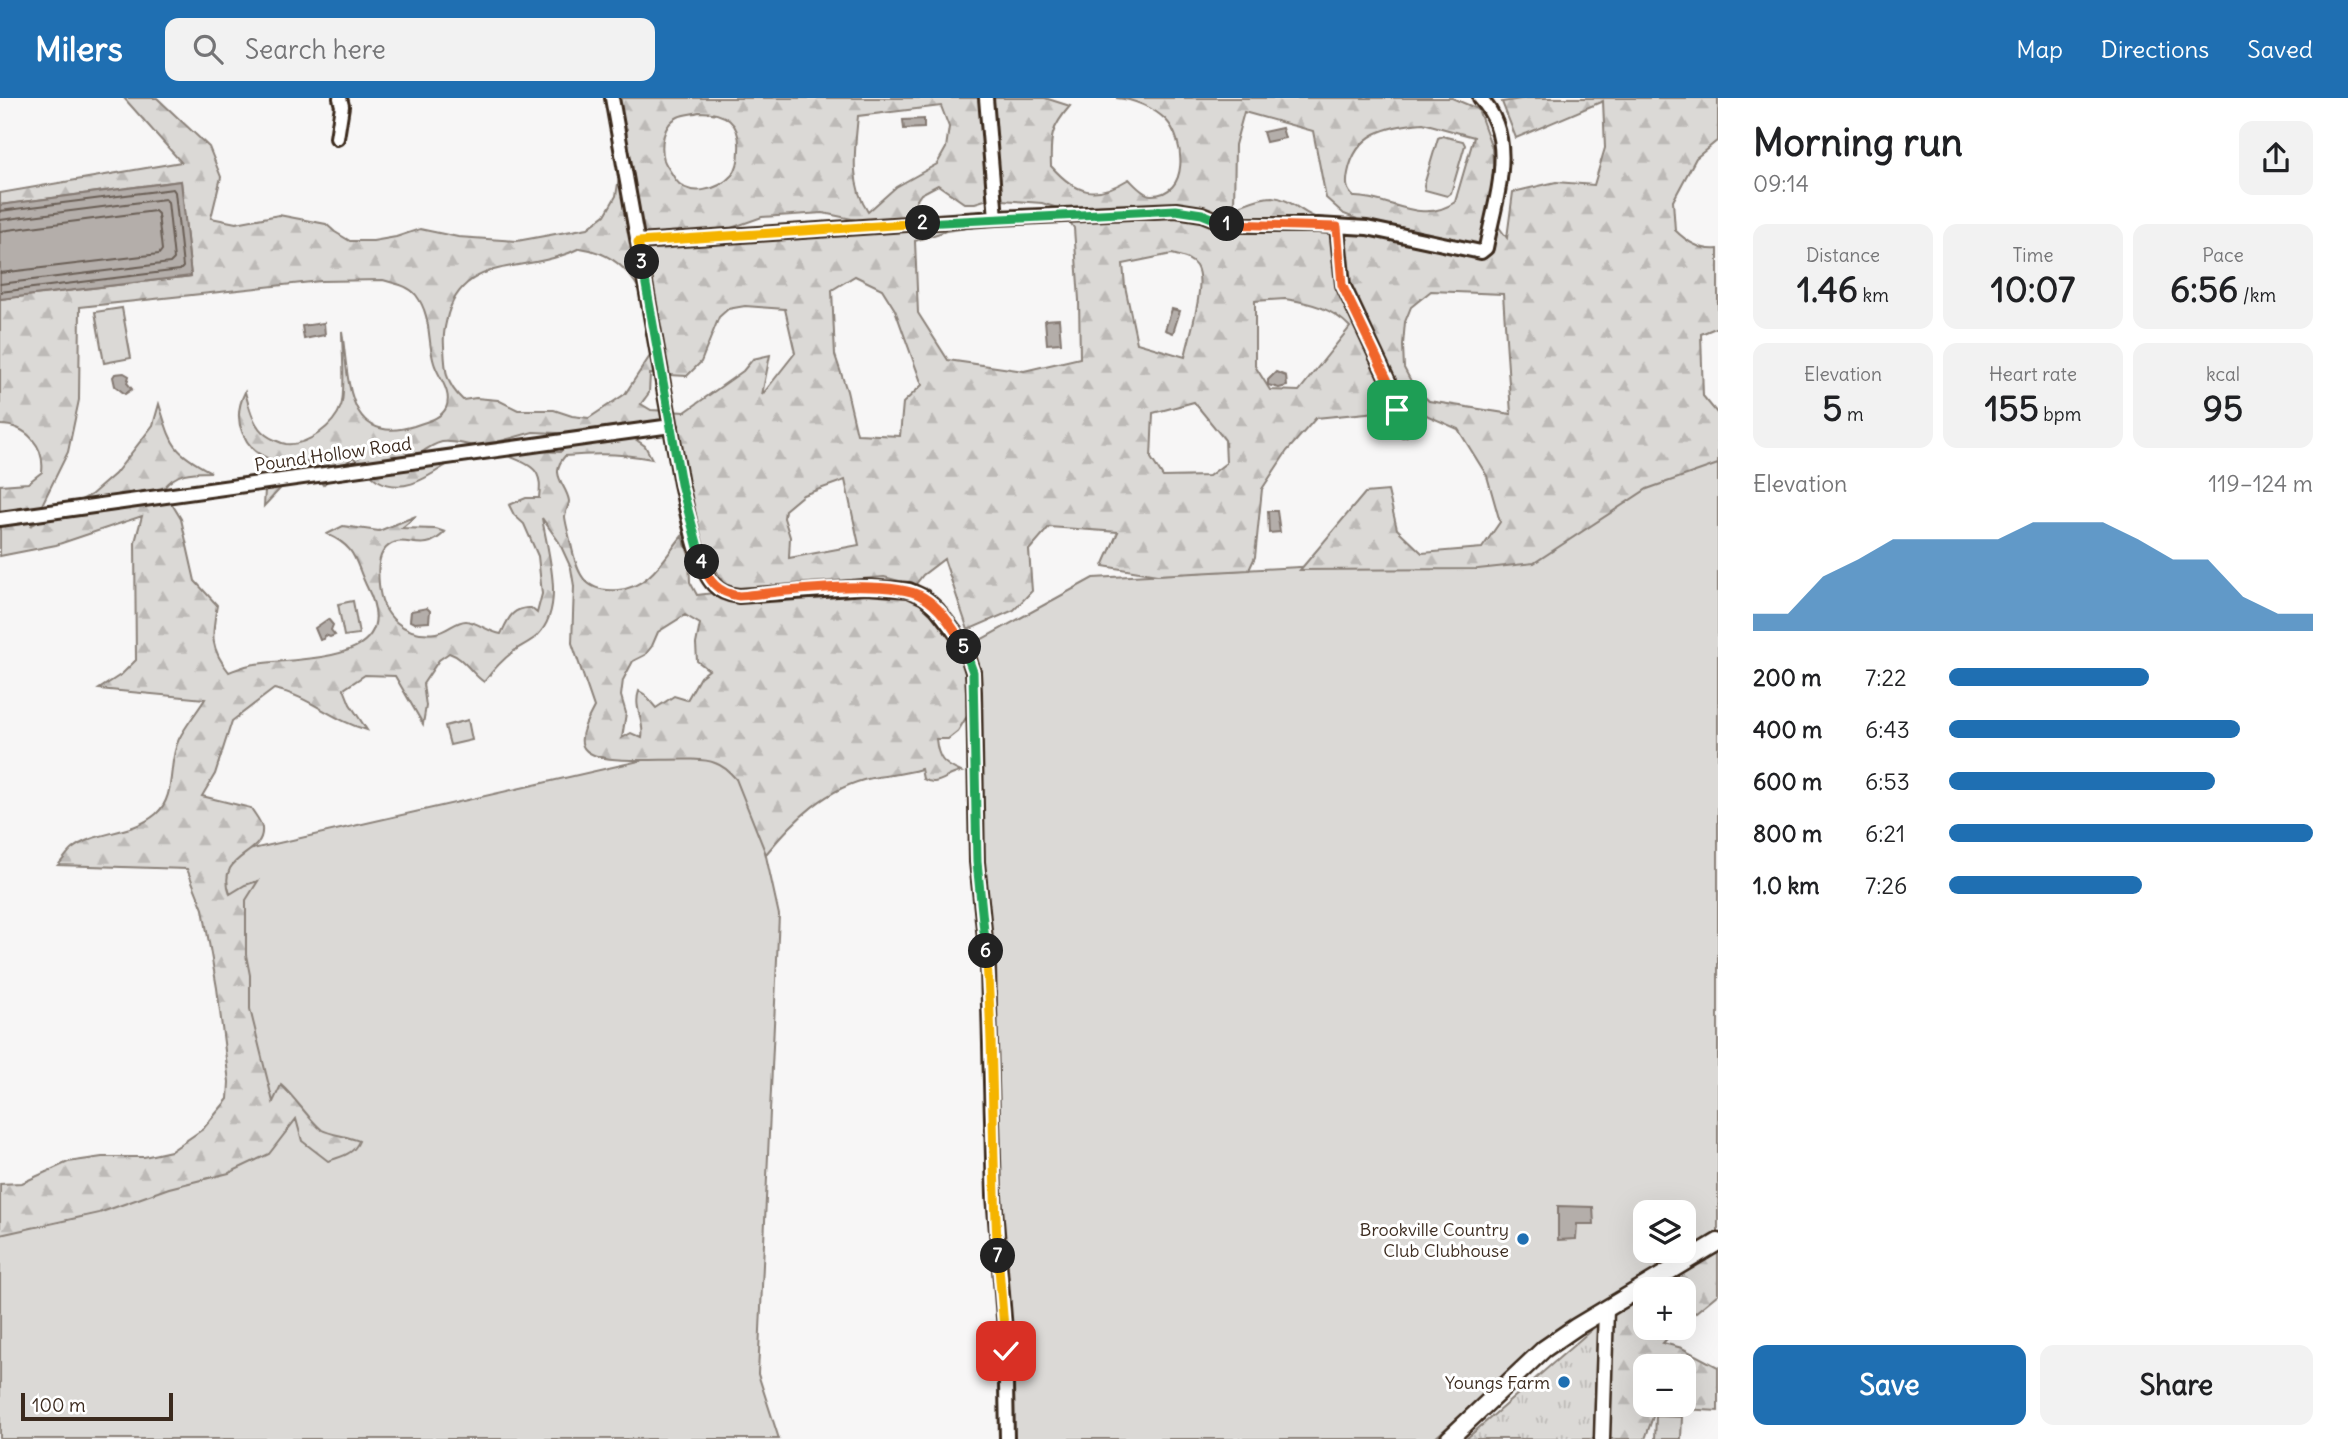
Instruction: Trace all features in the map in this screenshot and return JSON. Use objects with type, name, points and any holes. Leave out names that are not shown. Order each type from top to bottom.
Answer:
[{"type":"main road","points":[[1450,1439],[1544,1349],[1718,1242]]},
{"type":"street","points":[[337,138],[342,106],[340,98]]},
{"type":"street","points":[[612,98],[681,484],[695,544],[706,574],[715,586],[728,594],[739,596],[866,587],[909,590],[924,597],[937,609],[960,639],[973,672],[977,862],[988,981],[994,1196],[1005,1330],[1007,1439]]},
{"type":"street","points":[[986,98],[996,218]]},
{"type":"street","points":[[638,242],[996,218],[1176,210],[1202,214],[1230,225],[1367,228],[1484,252],[1503,147],[1493,116],[1480,98]]},
{"type":"street","points":[[1337,227],[1342,285],[1388,381],[1403,429]]},
{"type":"street","name":"Pound Hollow Road","points":[[0,519],[671,426]]},
{"type":"street","points":[[1602,1439],[1606,1310]]},
{"type":"green space","points":[[124,98],[157,98],[209,147],[221,177],[211,218],[236,223],[279,215],[326,224],[350,241],[373,241],[420,229],[458,237],[517,241],[588,228],[605,215],[616,196],[627,129],[609,98],[1045,98],[1070,106],[1055,127],[1052,140],[1051,166],[1060,175],[1069,183],[1087,191],[1106,190],[1129,179],[1151,195],[1164,193],[1178,177],[1180,153],[1177,140],[1166,120],[1156,112],[1136,102],[1116,98],[1452,98],[1478,109],[1492,148],[1498,226],[1507,238],[1513,192],[1556,182],[1594,185],[1605,148],[1603,101],[1516,138],[1502,102],[1527,98],[1718,98],[1718,140],[1696,158],[1673,201],[1675,230],[1695,245],[1718,249],[1718,327],[1701,334],[1703,396],[1718,414],[1718,464],[1647,489],[1534,563],[1478,569],[1300,570],[1365,493],[1388,491],[1397,529],[1422,553],[1482,548],[1500,522],[1487,476],[1458,429],[1428,416],[1404,397],[1377,412],[1316,418],[1287,451],[1262,489],[1255,557],[1249,570],[1157,575],[1103,566],[1118,532],[1049,527],[1029,550],[1032,591],[1014,610],[968,630],[944,559],[923,575],[909,593],[955,638],[962,652],[972,699],[967,716],[958,731],[948,739],[936,739],[942,760],[961,772],[933,782],[923,779],[921,769],[856,782],[826,797],[800,817],[766,854],[736,779],[721,766],[702,760],[619,760],[588,752],[582,743],[584,729],[594,707],[572,643],[574,586],[571,568],[559,542],[542,518],[553,580],[551,611],[537,636],[514,651],[484,682],[459,658],[449,653],[439,660],[423,684],[426,706],[423,724],[395,676],[365,675],[344,689],[350,704],[367,730],[343,721],[299,697],[274,689],[232,721],[215,774],[202,796],[251,808],[262,828],[256,845],[229,870],[227,881],[230,894],[258,881],[246,900],[246,955],[250,975],[250,1009],[273,1102],[281,1085],[322,1130],[359,1141],[354,1149],[328,1161],[302,1141],[296,1119],[269,1154],[229,1173],[169,1188],[99,1213],[0,1235],[0,1184],[22,1183],[68,1162],[102,1157],[144,1157],[171,1151],[203,1129],[228,1099],[229,1082],[217,988],[203,909],[187,869],[58,865],[81,843],[135,826],[163,807],[169,789],[175,748],[205,699],[99,689],[122,674],[136,660],[135,542],[142,516],[56,545],[0,556],[0,485],[28,483],[42,472],[42,463],[37,446],[26,433],[0,425],[0,299],[191,276],[181,181],[0,205],[0,193],[181,162]],"holes":[[[941,106],[949,127],[946,148],[937,164],[896,187],[868,212],[858,190],[858,116]],[[708,112],[730,120],[739,140],[738,160],[734,172],[726,181],[711,188],[695,190],[687,189],[675,179],[664,160],[663,142],[666,130],[678,117]],[[1244,112],[1313,131],[1326,198],[1344,214],[1357,219],[1323,220],[1309,215],[1286,200],[1272,197],[1257,199],[1234,208],[1235,145]],[[1423,123],[1474,137],[1455,202],[1442,209],[1417,211],[1354,197],[1349,192],[1347,183],[1352,159],[1358,148],[1375,134],[1398,126]],[[938,185],[964,203],[988,199],[1042,203],[1061,209],[1074,228],[1080,358],[1024,371],[948,360],[918,313],[915,241],[946,231],[982,226],[930,217],[910,210],[921,194]],[[823,213],[852,219],[802,239],[760,237],[731,228],[762,217]],[[580,248],[612,259],[633,279],[663,336],[625,394],[589,418],[554,410],[518,410],[498,400],[463,400],[449,382],[445,362],[444,330],[456,296],[466,284],[479,275],[563,255]],[[1172,254],[1191,261],[1199,274],[1199,285],[1185,357],[1137,343],[1123,264]],[[855,276],[882,289],[895,310],[922,385],[903,403],[900,436],[857,434],[835,355],[832,290]],[[383,280],[405,287],[416,295],[425,311],[434,363],[448,396],[444,412],[414,426],[391,430],[375,426],[363,417],[355,404],[350,387],[342,331],[344,381],[341,406],[332,421],[319,433],[294,444],[270,438],[255,421],[245,392],[239,414],[244,435],[255,451],[277,463],[265,490],[264,506],[306,461],[323,485],[353,457],[377,480],[396,486],[414,483],[448,464],[418,455],[442,442],[462,443],[520,461],[536,472],[540,488],[539,498],[526,498],[509,505],[514,515],[524,524],[538,556],[542,594],[537,613],[531,608],[515,612],[501,634],[466,621],[436,633],[414,632],[404,628],[389,615],[384,606],[378,570],[381,556],[386,548],[396,542],[427,543],[445,532],[436,529],[402,528],[416,516],[379,531],[343,526],[327,534],[337,539],[354,556],[376,612],[373,631],[361,644],[343,652],[252,665],[229,672],[215,648],[217,605],[195,581],[181,519],[163,489],[173,479],[184,474],[211,472],[188,458],[175,446],[159,404],[153,425],[115,474],[91,495],[32,525],[68,452],[79,400],[80,307],[321,281]],[[1431,291],[1503,294],[1511,414],[1429,401],[1414,387],[1404,368],[1405,322],[1411,307]],[[1285,299],[1312,305],[1336,315],[1350,327],[1299,391],[1270,390],[1255,366],[1255,301]],[[745,306],[785,309],[795,353],[762,395],[770,355],[753,359],[743,371],[685,412],[651,410],[641,404],[649,393],[650,374],[687,376],[701,362],[719,317],[728,309]],[[1194,402],[1225,440],[1226,463],[1209,476],[1163,477],[1151,458],[1153,413]],[[648,422],[675,424],[702,543],[724,585],[740,590],[697,595],[690,582],[689,555],[682,536],[647,578],[629,588],[597,588],[589,584],[579,572],[566,523],[569,501],[558,474],[560,463],[565,456],[587,454],[652,459],[645,446],[634,438]],[[533,432],[579,434],[560,452],[536,451],[497,442]],[[845,480],[859,545],[789,558],[790,537],[784,518],[785,510],[803,495]],[[884,577],[899,581],[853,593],[807,587],[829,582]],[[685,615],[700,624],[696,644],[697,661],[709,670],[700,677],[687,700],[674,696],[656,708],[639,691],[637,703],[642,738],[631,733],[622,738],[626,713],[621,696],[623,680],[633,661],[645,655],[658,632]]]},
{"type":"green space","points":[[1442,136],[1463,141],[1465,145],[1451,193],[1447,196],[1425,190],[1424,185],[1438,138]]},
{"type":"green space","points":[[122,308],[131,358],[104,363],[95,312]]},
{"type":"green space","points":[[1718,451],[1718,1237],[1696,1250],[1696,1200],[1633,1200],[1633,1263],[1674,1263],[1651,1277],[1633,1277],[1633,1288],[1544,1341],[1434,1439],[1010,1439],[973,644],[1093,578],[1525,555],[1648,475]]},
{"type":"green space","points":[[353,601],[359,634],[344,636],[338,604]]},
{"type":"green space","points":[[468,720],[472,740],[450,745],[445,726]]},
{"type":"green space","points":[[740,738],[779,915],[758,1374],[779,1439],[0,1439],[0,1211],[261,1136],[200,861]]},
{"type":"green space","points":[[1718,1247],[1718,1294],[1696,1312],[1696,1277],[1668,1277],[1691,1263],[1696,1263],[1696,1260]]},
{"type":"green space","points":[[1633,1298],[1633,1340],[1666,1340],[1663,1343],[1693,1354],[1633,1354],[1633,1417],[1653,1417],[1645,1439],[1606,1439],[1610,1311]]},
{"type":"green space","name":"Youngs Farm","points":[[1597,1325],[1594,1439],[1466,1439]]},
{"type":"green space","points":[[1696,1355],[1718,1367],[1718,1411],[1696,1410]]},
{"type":"green space","points":[[1656,1417],[1682,1417],[1681,1439],[1655,1439]]},
{"type":"water","points":[[924,119],[924,128],[904,129],[903,120]]},
{"type":"water","points":[[1282,128],[1285,138],[1266,142],[1263,132]]},
{"type":"water","points":[[181,181],[191,276],[0,299],[0,205]]},
{"type":"water","points":[[1172,309],[1180,311],[1173,333],[1165,330]]},
{"type":"water","points":[[1059,319],[1061,343],[1047,344],[1045,320]]},
{"type":"water","points":[[324,323],[325,335],[304,339],[302,326]]},
{"type":"water","points":[[1276,372],[1286,376],[1287,386],[1279,388],[1268,385],[1268,380]]},
{"type":"water","points":[[124,373],[129,376],[127,383],[132,389],[125,394],[115,386],[113,377],[115,374]]},
{"type":"water","points":[[1268,511],[1277,511],[1280,532],[1269,533]]},
{"type":"water","points":[[427,608],[430,611],[429,622],[410,621],[411,611]]},
{"type":"water","points":[[328,619],[333,625],[331,630],[335,635],[325,635],[324,639],[320,640],[315,628]]},
{"type":"water","points":[[1558,1206],[1593,1207],[1594,1224],[1577,1224],[1576,1239],[1558,1240]]},
{"type":"place","name":"Brookville Country Club Clubhouse","points":[[1523,1239]]},
{"type":"place","name":"Youngs Farm","points":[[1564,1382]]},
{"type":"route","points":[[1006,1351],[994,1196],[988,968],[977,862],[973,672],[967,653],[960,639],[937,609],[924,597],[909,590],[866,587],[739,596],[728,594],[715,586],[706,574],[695,544],[681,484],[638,242],[1142,210],[1186,210],[1230,225],[1337,227],[1342,285],[1388,381],[1397,410]]}]
